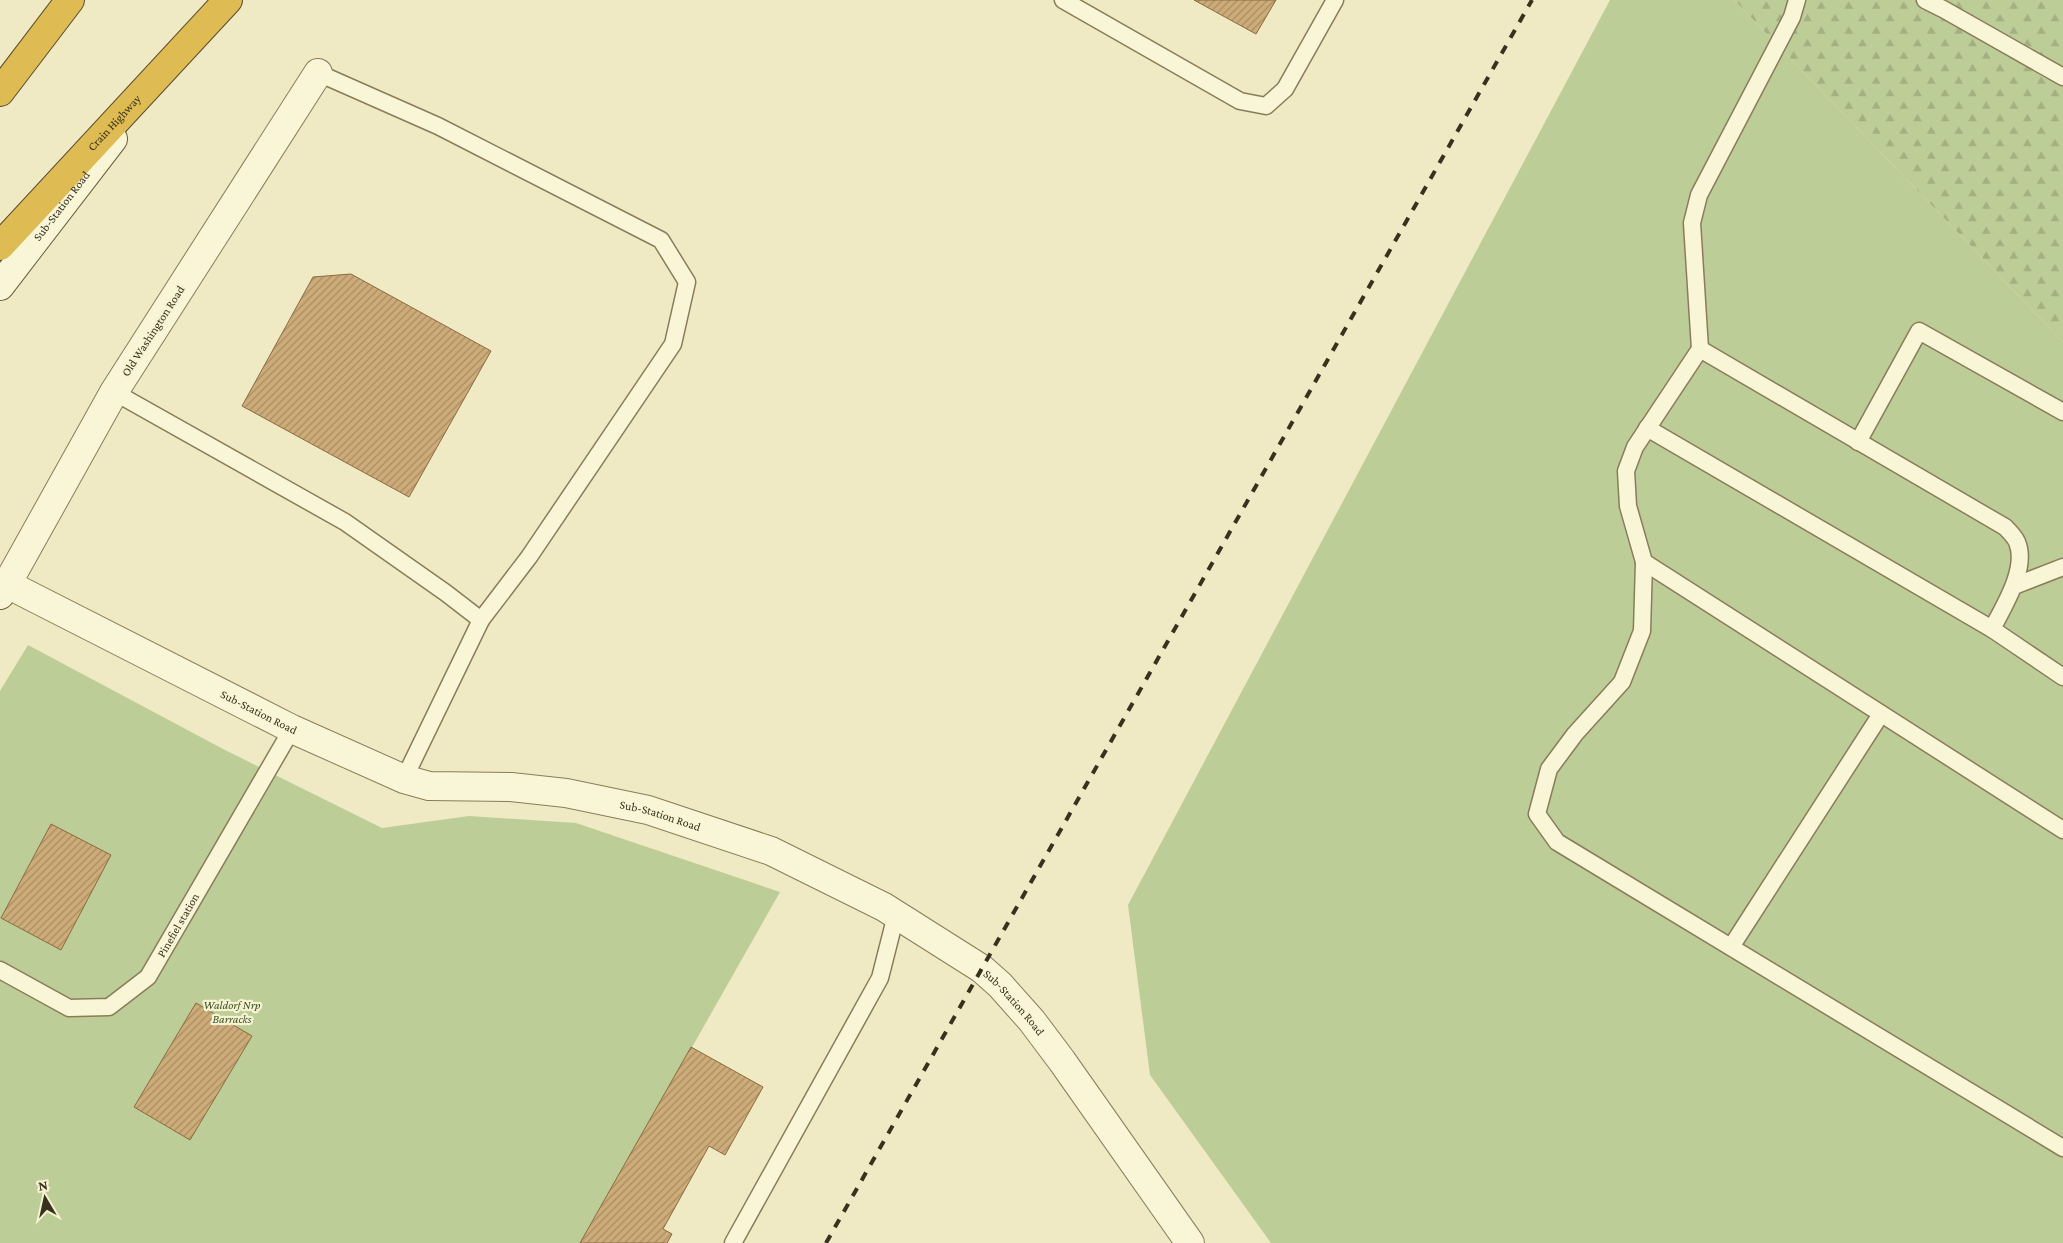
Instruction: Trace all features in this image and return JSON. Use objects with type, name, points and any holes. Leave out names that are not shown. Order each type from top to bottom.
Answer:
[{"type":"highway","points":[[0,69],[60,0]]},
{"type":"highway","points":[[0,92],[70,0]]},
{"type":"highway","name":"Crain Highway","points":[[0,246],[228,0]]},
{"type":"street","name":"Sub-Station Road","points":[[0,286],[178,54]]},
{"type":"street","name":"Old Washington Road","points":[[2,585],[114,392],[318,73]]},
{"type":"street","name":"Sub-Station Road","points":[[2,585],[292,729],[404,779],[429,786],[511,787],[566,793],[648,810],[771,851],[884,907],[982,969],[1000,985],[1032,1021],[1190,1243]]},
{"type":"lane","points":[[1063,0],[1240,101],[1266,106],[1285,89],[1335,0]]},
{"type":"lane","points":[[1797,0],[1792,17],[1699,195],[1692,223],[1700,350],[1634,448],[1626,471],[1628,506],[1644,562],[1642,631],[1622,682],[1575,734],[1548,769],[1537,814],[1557,842],[2063,1148]]},
{"type":"lane","points":[[1925,0],[2063,77]]},
{"type":"lane","points":[[318,73],[438,126],[661,240],[687,282],[673,344],[529,557],[481,620],[404,779]]},
{"type":"lane","points":[[1858,442],[1919,331],[2063,412]]},
{"type":"lane","points":[[1700,350],[2005,527],[2017,541],[2020,560],[2014,586],[1992,629]]},
{"type":"lane","points":[[114,392],[345,522],[481,620]]},
{"type":"lane","points":[[1647,428],[1992,629],[2063,677]]},
{"type":"lane","points":[[1644,562],[2063,830]]},
{"type":"lane","points":[[2014,586],[2063,567]]},
{"type":"lane","points":[[1731,947],[1881,714]]},
{"type":"lane","name":"Pinefiel station","points":[[0,970],[69,1008],[109,1006],[148,977],[292,729]]},
{"type":"lane","points":[[733,1243],[880,978],[896,915]]},
{"type":"green space","points":[[1610,0],[1734,0],[2063,342],[2063,1243],[1271,1243],[1150,1075],[1128,905]]},
{"type":"green space","points":[[1734,0],[2063,0],[2063,342]]},
{"type":"green space","name":"Waldorf Nrp Barracks","points":[[28,645],[225,750],[382,828],[469,816],[576,823],[780,892],[581,1243],[0,1243],[0,691]]},
{"type":"building","points":[[1194,0],[1276,0],[1256,34]]},
{"type":"building","points":[[351,274],[491,351],[409,497],[242,406],[313,277]]},
{"type":"building","points":[[51,824],[111,855],[61,950],[1,918]]},
{"type":"building","points":[[196,1003],[252,1036],[190,1140],[134,1107]]},
{"type":"building","points":[[691,1047],[763,1087],[725,1155],[709,1146],[663,1229],[672,1234],[667,1243],[580,1243]]},
{"type":"railway","points":[[826,1243],[1532,0]]}]
